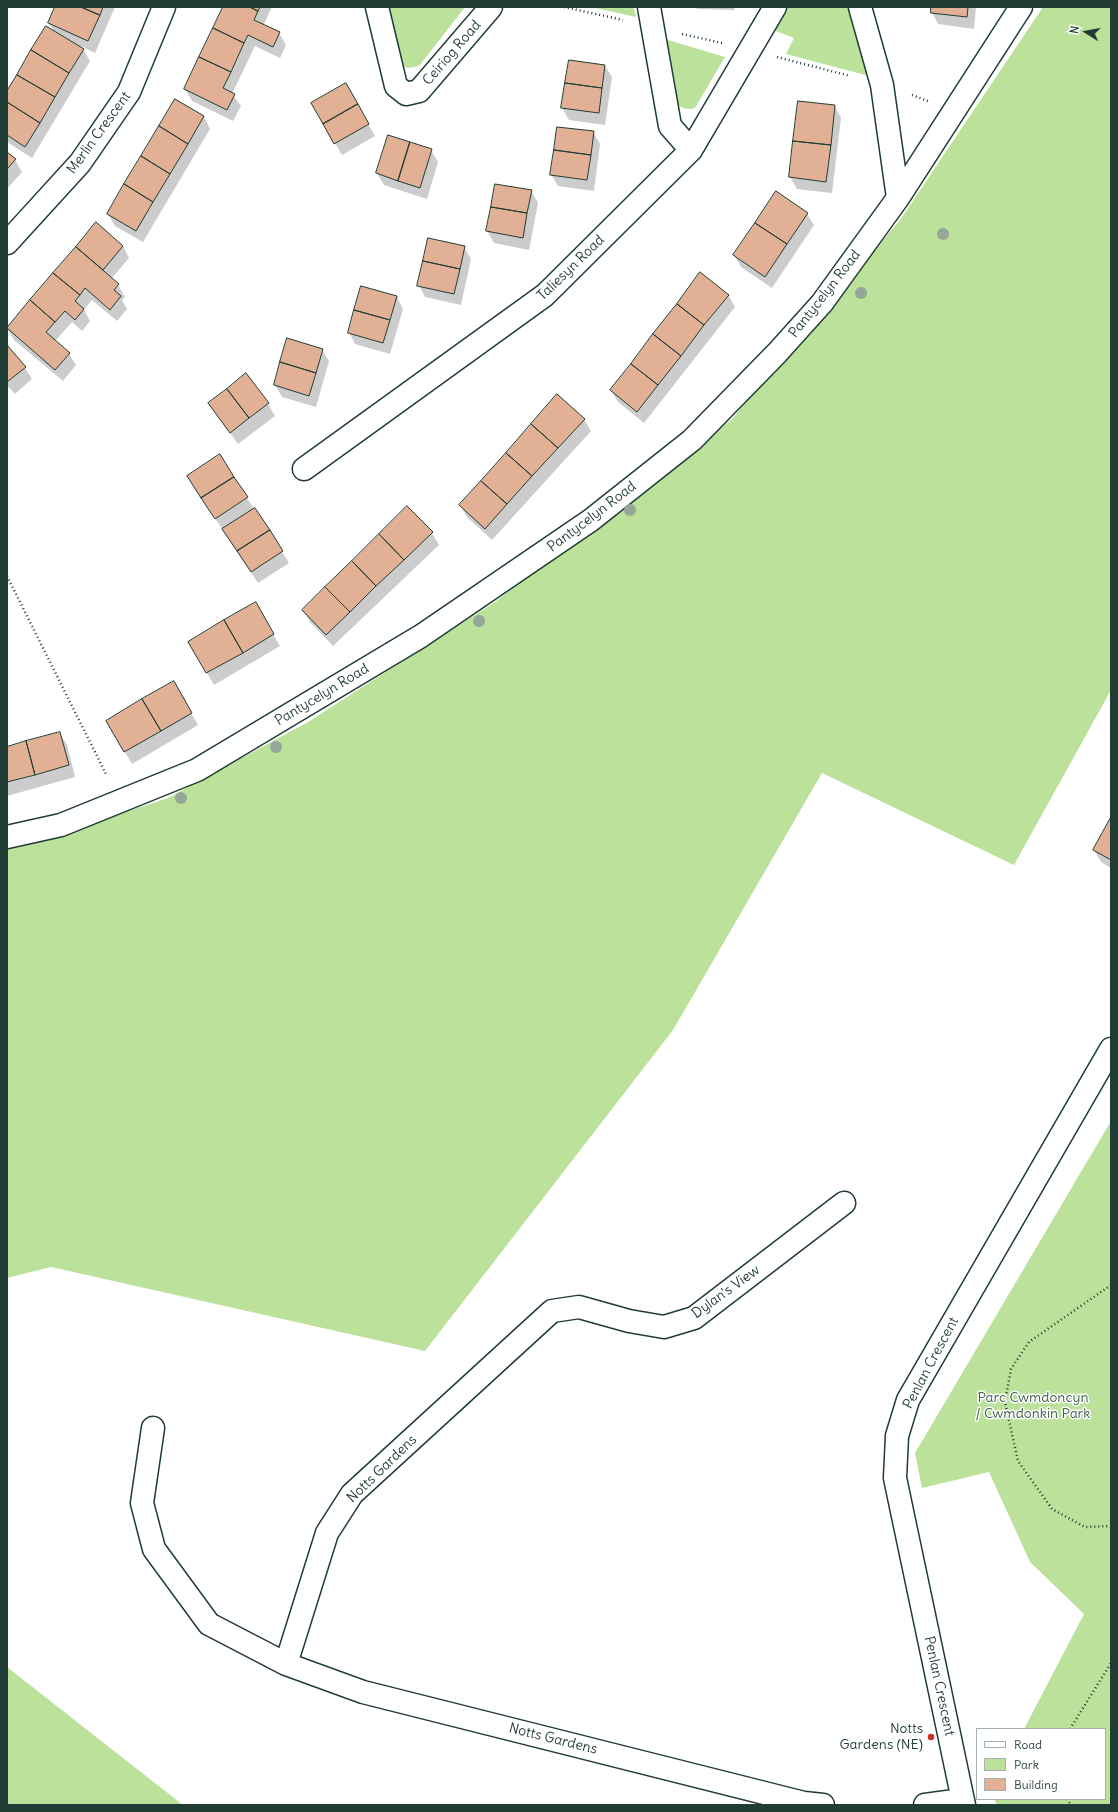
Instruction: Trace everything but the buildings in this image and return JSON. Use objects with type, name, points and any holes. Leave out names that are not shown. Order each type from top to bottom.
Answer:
[{"type":"street","name":"Merlin Crescent","points":[[7,243],[80,162],[129,92],[164,7]]},
{"type":"street","name":"Ceiriog Road","points":[[377,7],[396,86],[406,94],[419,91],[491,7]]},
{"type":"street","name":"Taliesyn Road","points":[[304,469],[546,295],[692,150],[775,7]]},
{"type":"street","points":[[860,7],[882,85],[898,198]]},
{"type":"street","name":"Pantycelyn Road","points":[[7,838],[61,825],[197,770],[421,636],[591,520],[692,440],[777,353],[822,303],[898,198],[1021,7]]},
{"type":"street","points":[[651,17],[670,126],[692,150]]},
{"type":"street","name":"Penlan Crescent","points":[[963,1803],[895,1478],[897,1436],[908,1400],[1111,1049]]},
{"type":"street","name":"Dylan's View","points":[[528,1334],[552,1311],[579,1307],[629,1320],[664,1327],[694,1318],[844,1203]]},
{"type":"street","name":"Notts Gardens","points":[[286,1664],[327,1533],[352,1494],[528,1334]]},
{"type":"street","name":"Notts Gardens","points":[[153,1428],[142,1503],[154,1549],[209,1624],[286,1664],[363,1692],[796,1801],[823,1805]]},
{"type":"street","points":[[925,1805],[963,1803]]},
{"type":"path","points":[[564,7],[651,17],[751,50],[882,85],[955,111]]},
{"type":"path","points":[[7,576],[110,783]]},
{"type":"path","points":[[1111,1285],[1029,1342],[1011,1369],[1005,1402],[1018,1461],[1052,1509],[1085,1526],[1111,1526]]},
{"type":"path","points":[[1071,1728],[1111,1663]]},
{"type":"green space","points":[[383,7],[465,7],[420,65],[409,68],[402,66]]},
{"type":"green space","points":[[591,7],[634,7],[636,17]]},
{"type":"green space","points":[[787,7],[850,7],[869,76],[786,54],[794,38],[773,30]]},
{"type":"green space","points":[[1043,7],[1111,7],[1111,690],[1014,865],[822,773],[673,1030],[425,1351],[51,1267],[7,1278],[7,849],[25,845],[168,798],[308,722],[495,602],[731,420],[900,220]]},
{"type":"green space","points":[[665,39],[725,57],[695,108],[690,109],[680,107],[676,103]]},
{"type":"green space","name":"Parc Cwmdoncyn / Cwmdonkin Park","points":[[1111,1121],[1111,1805],[997,1805],[994,1800],[1106,1800],[1106,1728],[1025,1728],[1084,1614],[1030,1562],[989,1472],[922,1488],[915,1453]]},
{"type":"green space","points":[[7,1667],[183,1805],[7,1805]]},
{"type":"place","name":"Notts Gardens (NE)","points":[[931,1737]]}]
